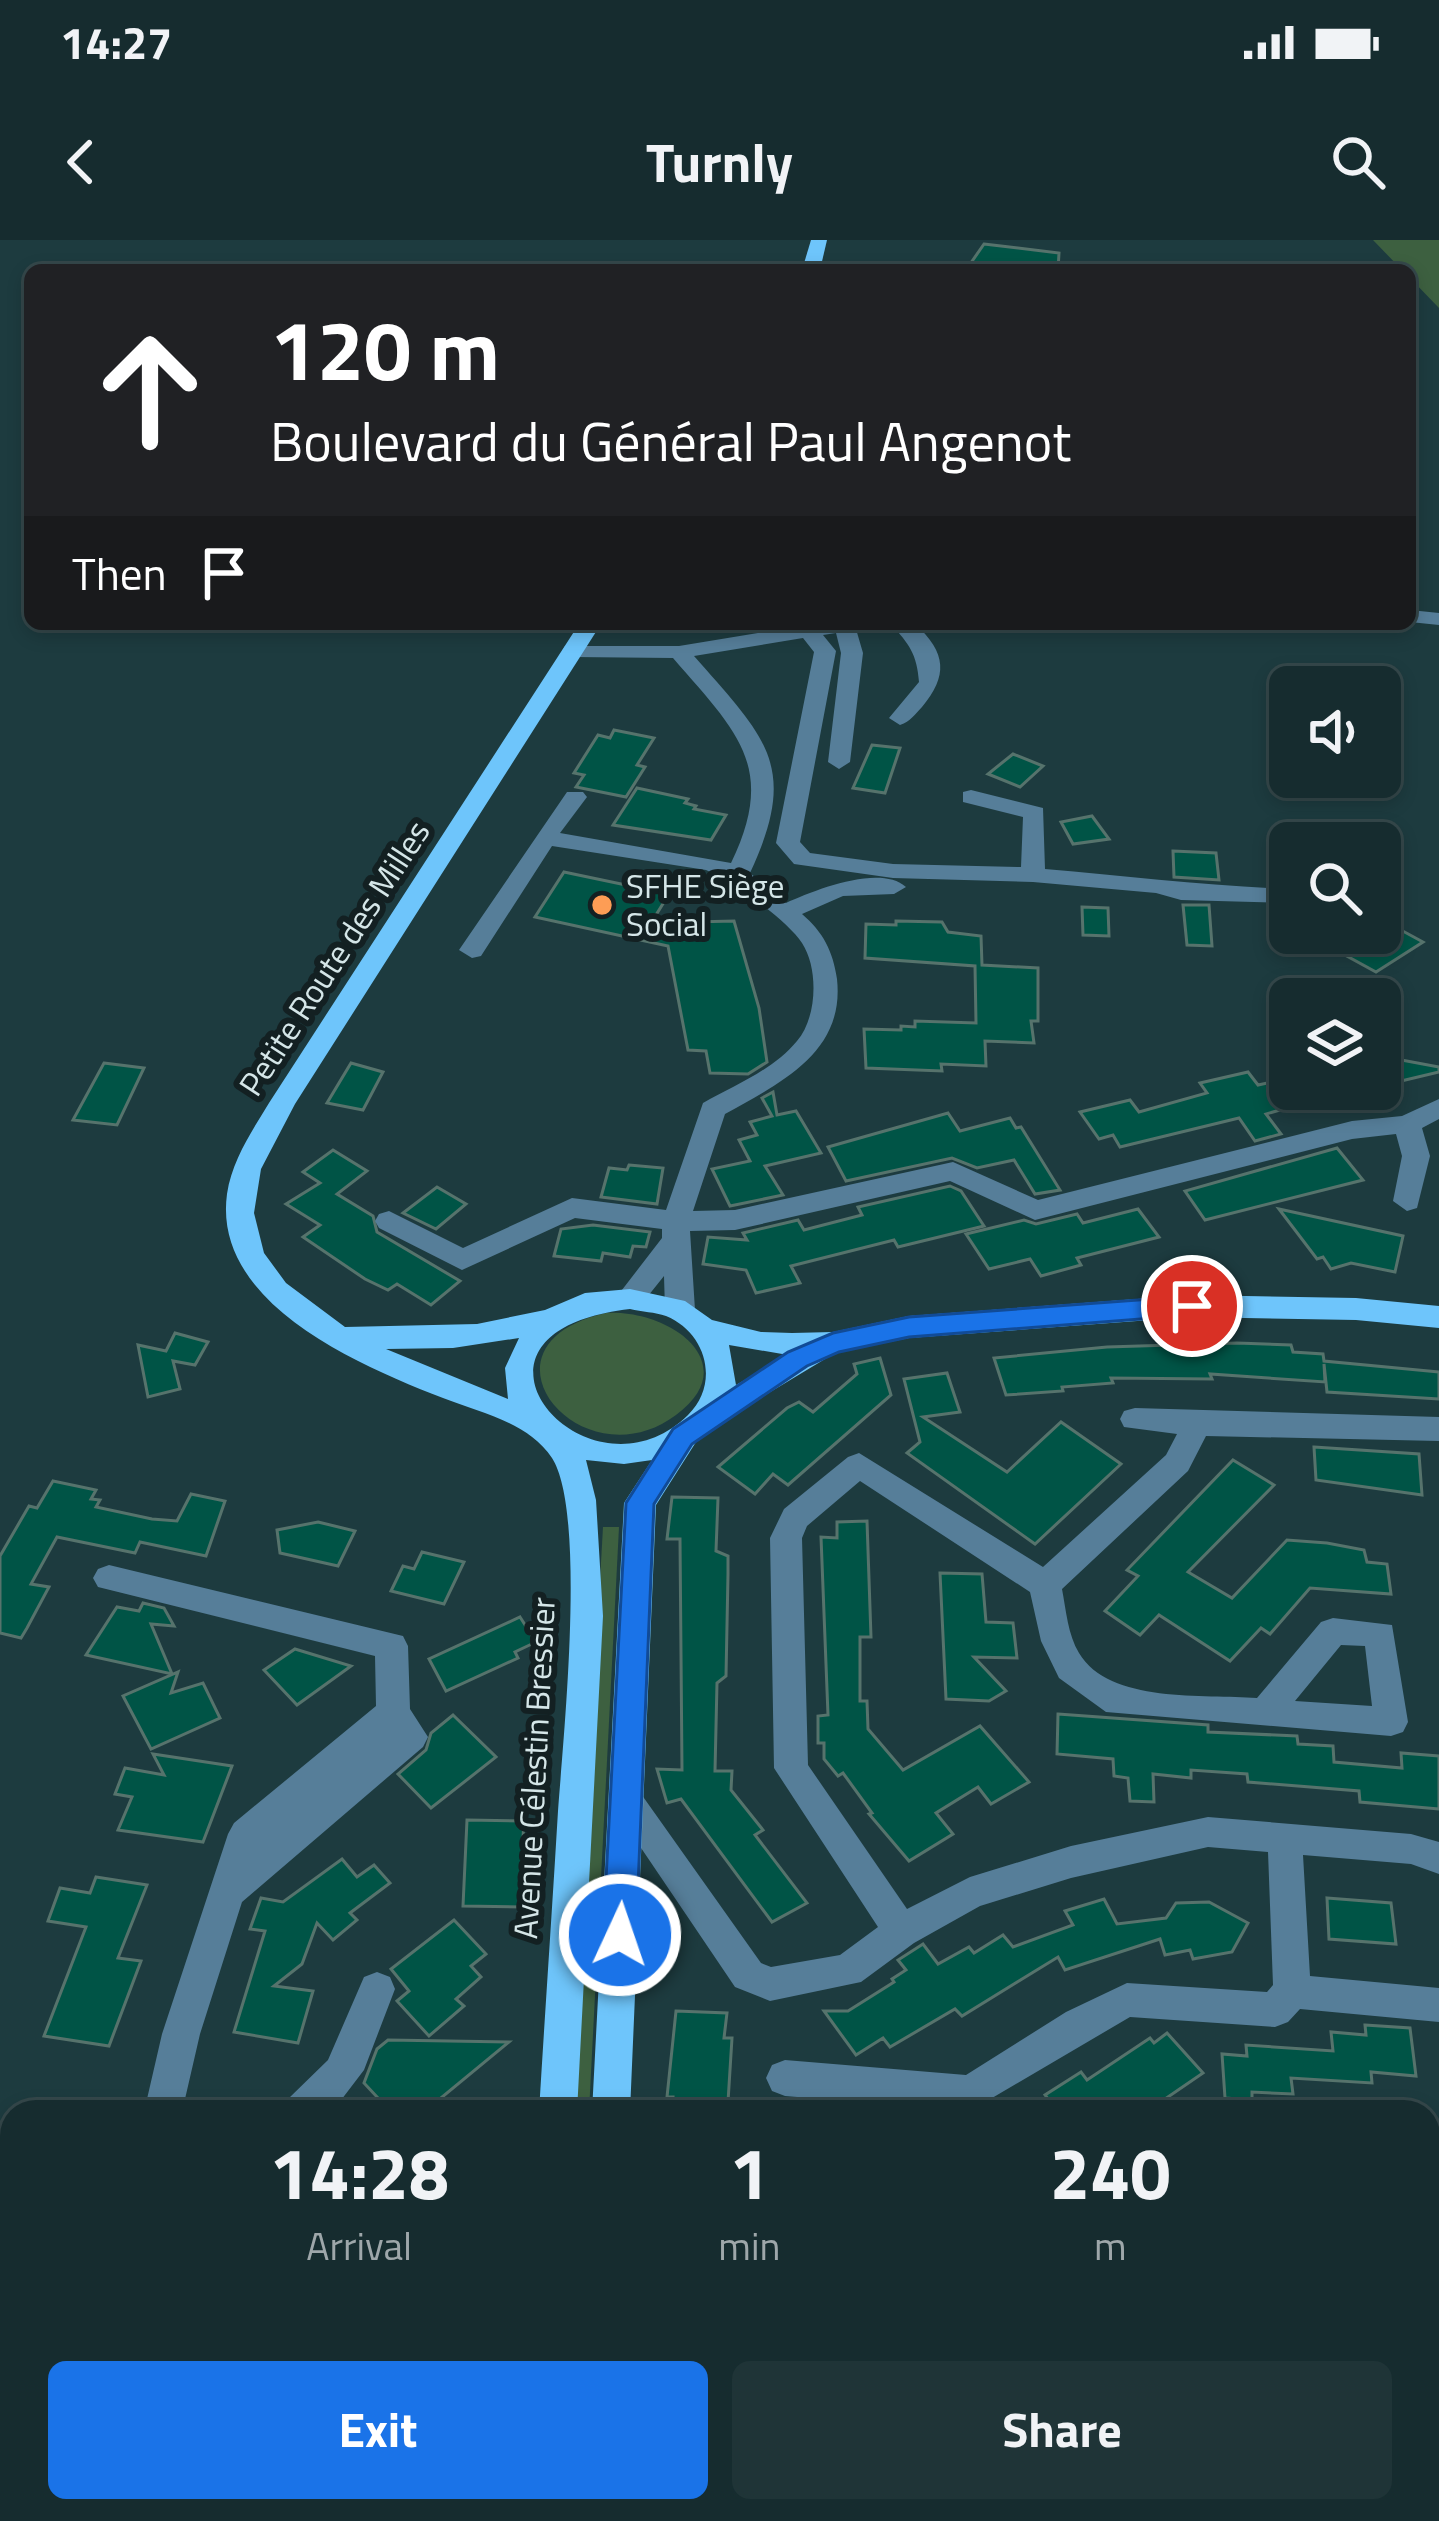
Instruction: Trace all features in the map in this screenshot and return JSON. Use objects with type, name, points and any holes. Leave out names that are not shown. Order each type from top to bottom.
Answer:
[{"type":"main road","name":"Petite Route des Milles","points":[[543,1429],[441,1387],[325,1330],[290,1304],[249,1249],[240,1212],[248,1162],[586,630]]},
{"type":"main road","points":[[325,1330],[398,1341],[449,1340],[551,1320],[583,1304],[630,1299],[761,1343],[833,1343],[909,1327],[1192,1306],[1356,1309],[1439,1317]]},
{"type":"main road","points":[[612,2100],[640,1503],[722,1390],[721,1353],[692,1319]]},
{"type":"main road","points":[[551,1320],[523,1350],[517,1389],[543,1429],[596,1451],[646,1450],[695,1426],[797,1359],[833,1343]]},
{"type":"main road","name":"Avenue Célestin Bressier","points":[[543,1429],[570,1460],[580,1500],[587,1616],[559,2100]]},
{"type":"street","points":[[573,651],[679,652],[820,630]]},
{"type":"street","points":[[839,762],[852,653],[849,630]]},
{"type":"street","points":[[899,718],[930,682],[928,656],[919,636],[910,630]]},
{"type":"street","points":[[809,632],[825,651],[788,843],[802,860],[1033,884]]},
{"type":"street","points":[[679,652],[754,750],[765,780],[759,828],[738,874]]},
{"type":"street","points":[[472,950],[575,796]]},
{"type":"street","points":[[971,796],[1035,814],[1033,884]]},
{"type":"street","points":[[545,838],[711,864],[738,874],[754,896],[785,912],[817,944],[829,1003],[808,1053],[712,1109],[676,1230],[630,1299]]},
{"type":"street","points":[[785,912],[839,889],[1033,884],[1159,886],[1181,893],[1269,895]]},
{"type":"street","points":[[388,1221],[462,1260],[572,1208],[676,1230],[953,1171],[1035,1210],[1352,1130],[1407,1124],[1439,1108]]},
{"type":"street","points":[[1407,1124],[1416,1156],[1407,1201]]},
{"type":"street","points":[[676,1230],[692,1319]]},
{"type":"street","points":[[1135,1419],[1439,1430]]},
{"type":"street","points":[[1046,1585],[1177,1463],[1197,1424]]},
{"type":"street","points":[[901,1931],[791,1768],[788,1527],[859,1465],[1046,1585],[1060,1654],[1072,1675],[1088,1688],[1118,1702],[1267,1710]]},
{"type":"street","points":[[110,1578],[391,1646],[393,1712],[411,1737],[231,1890],[181,2034],[167,2100]]},
{"type":"street","points":[[627,1802],[748,1975],[770,1984],[848,1970],[901,1931],[970,1893],[1071,1862],[1208,1832],[1411,1849],[1439,1858]]},
{"type":"street","points":[[785,2078],[970,2093],[1079,2024],[1127,2000],[1275,2010],[1292,1991],[1286,1839]]},
{"type":"street","points":[[320,2100],[351,2064],[377,1989]]},
{"type":"street","points":[[1292,1991],[1439,2006]]},
{"type":"green space","points":[[1373,240],[1439,240],[1439,308],[1416,284],[1416,264],[1396,264]]},
{"type":"green space","points":[[606,1313],[630,1314],[674,1330],[701,1359],[703,1377],[696,1396],[676,1415],[640,1432],[605,1434],[575,1422],[552,1403],[541,1378],[544,1352],[564,1329]]},
{"type":"green space","points":[[603,1527],[619,1527],[590,2100],[571,2100]]},
{"type":"building","points":[[984,244],[1059,253],[1058,264],[970,264]]},
{"type":"building","points":[[614,730],[654,738],[637,765],[645,767],[626,797],[576,787],[584,775],[574,773],[598,735],[610,738]]},
{"type":"building","points":[[872,745],[900,748],[885,793],[853,788]]},
{"type":"building","points":[[1013,754],[1043,766],[1020,787],[988,774]]},
{"type":"building","points":[[637,788],[688,799],[685,803],[696,806],[694,809],[726,815],[711,840],[613,825]]},
{"type":"building","points":[[1092,816],[1109,839],[1073,844],[1061,822]]},
{"type":"building","points":[[1173,851],[1216,853],[1219,880],[1174,877]]},
{"type":"building","points":[[564,872],[669,894],[651,923],[734,921],[759,1008],[767,1062],[748,1074],[710,1073],[706,1051],[688,1050],[668,946],[535,917]]},
{"type":"building","points":[[1183,905],[1209,905],[1212,946],[1187,945]]},
{"type":"building","points":[[1082,907],[1108,908],[1109,936],[1083,935]]},
{"type":"building","points":[[896,921],[942,922],[948,932],[981,936],[982,965],[1038,968],[1038,1021],[1031,1021],[1034,1043],[985,1041],[986,1066],[941,1064],[942,1071],[866,1068],[864,1029],[901,1030],[901,1026],[915,1027],[915,1021],[976,1023],[975,966],[865,958],[866,924],[896,925]]},
{"type":"building","points":[[1401,930],[1423,942],[1376,972],[1345,955],[1401,954]]},
{"type":"building","points":[[1401,1060],[1439,1067],[1439,1072],[1401,1081]]},
{"type":"building","points":[[104,1063],[144,1068],[117,1125],[73,1120]]},
{"type":"building","points":[[351,1063],[383,1072],[363,1110],[327,1103]]},
{"type":"building","points":[[1248,1072],[1258,1085],[1269,1083],[1269,1110],[1280,1110],[1266,1114],[1281,1134],[1255,1141],[1239,1118],[1120,1147],[1113,1135],[1099,1139],[1080,1112],[1130,1100],[1139,1112],[1207,1093],[1200,1083]]},
{"type":"building","points":[[773,1092],[777,1115],[796,1111],[821,1153],[765,1166],[783,1195],[730,1206],[712,1169],[750,1161],[739,1140],[757,1135],[750,1122],[772,1116],[762,1098]]},
{"type":"building","points":[[948,1113],[960,1131],[1010,1118],[1016,1128],[1021,1127],[1060,1190],[1035,1194],[1014,1160],[977,1168],[952,1158],[846,1181],[828,1147]]},
{"type":"building","points":[[1337,1148],[1363,1180],[1205,1220],[1185,1191]]},
{"type":"building","points":[[333,1150],[367,1171],[337,1194],[373,1216],[377,1232],[460,1281],[431,1305],[397,1284],[388,1290],[365,1279],[303,1237],[320,1225],[286,1204],[320,1183],[303,1172]]},
{"type":"building","points":[[629,1165],[663,1168],[657,1204],[601,1197],[609,1168],[627,1170]]},
{"type":"building","points":[[950,1186],[961,1191],[984,1226],[898,1247],[894,1240],[791,1266],[800,1283],[756,1293],[746,1270],[703,1264],[708,1237],[747,1240],[743,1233],[798,1220],[804,1230],[862,1215],[858,1207]]},
{"type":"building","points":[[437,1187],[466,1204],[436,1229],[403,1213]]},
{"type":"building","points":[[1138,1209],[1159,1237],[1077,1258],[1081,1265],[1041,1276],[1030,1259],[989,1269],[966,1234],[1077,1214],[1083,1223]]},
{"type":"building","points":[[1279,1209],[1403,1236],[1395,1272],[1351,1263],[1331,1269],[1323,1257],[1317,1259]]},
{"type":"building","points":[[593,1225],[650,1232],[646,1247],[633,1246],[630,1257],[603,1253],[601,1261],[554,1256],[561,1229]]},
{"type":"building","points":[[175,1333],[208,1342],[195,1365],[173,1361],[180,1389],[148,1397],[138,1345],[166,1351]]},
{"type":"building","points":[[1291,1345],[1293,1352],[1323,1354],[1324,1361],[1439,1372],[1439,1399],[1327,1392],[1324,1364],[1325,1382],[1210,1374],[1212,1379],[1111,1378],[1113,1383],[1006,1395],[994,1358],[1107,1347]]},
{"type":"building","points":[[880,1358],[891,1395],[788,1485],[773,1474],[755,1494],[718,1467],[787,1408],[799,1402],[813,1412],[857,1374],[854,1364]]},
{"type":"building","points":[[947,1373],[960,1412],[923,1417],[1007,1472],[1061,1422],[1121,1464],[1035,1544],[907,1453],[920,1442],[904,1379]]},
{"type":"building","points":[[1314,1447],[1419,1454],[1422,1495],[1316,1480]]},
{"type":"building","points":[[1233,1460],[1274,1485],[1188,1572],[1232,1598],[1287,1540],[1327,1543],[1364,1550],[1367,1562],[1387,1564],[1391,1594],[1310,1588],[1270,1634],[1261,1628],[1230,1661],[1159,1615],[1140,1635],[1105,1611],[1138,1576],[1127,1570]]},
{"type":"building","points":[[53,1481],[96,1490],[91,1499],[100,1500],[96,1507],[152,1519],[177,1521],[191,1494],[225,1501],[206,1556],[140,1542],[135,1553],[57,1537],[31,1584],[49,1587],[27,1628],[21,1638],[0,1633],[0,1556],[29,1506],[37,1508]]},
{"type":"building","points":[[672,1497],[718,1498],[716,1551],[728,1556],[728,1574],[726,1676],[717,1683],[715,1771],[732,1771],[731,1790],[763,1830],[755,1835],[807,1903],[772,1922],[681,1799],[667,1803],[657,1769],[682,1770],[680,1539],[667,1539]]},
{"type":"building","points":[[867,1521],[871,1637],[860,1637],[860,1701],[867,1701],[868,1729],[903,1770],[980,1726],[1029,1782],[991,1804],[978,1787],[936,1813],[953,1834],[909,1861],[869,1814],[843,1773],[838,1776],[824,1759],[824,1743],[818,1743],[818,1716],[828,1715],[821,1537],[837,1538],[837,1522]]},
{"type":"building","points":[[318,1522],[355,1531],[338,1566],[280,1553],[277,1530]]},
{"type":"building","points":[[422,1552],[464,1562],[444,1604],[391,1591],[403,1566],[414,1569]]},
{"type":"building","points":[[940,1573],[982,1574],[986,1622],[1013,1623],[1017,1658],[974,1657],[1006,1691],[989,1701],[946,1699]]},
{"type":"building","points":[[143,1603],[164,1608],[174,1626],[151,1624],[172,1674],[86,1655],[117,1607],[139,1611]]},
{"type":"building","points":[[520,1617],[536,1642],[515,1652],[518,1658],[446,1691],[429,1659]]},
{"type":"building","points":[[295,1649],[351,1666],[297,1705],[264,1670]]},
{"type":"building","points":[[178,1672],[171,1693],[203,1683],[220,1718],[151,1749],[123,1696]]},
{"type":"building","points":[[1058,1714],[1208,1725],[1208,1732],[1297,1736],[1298,1744],[1333,1746],[1334,1762],[1402,1768],[1401,1753],[1439,1756],[1439,1809],[1360,1802],[1359,1791],[1248,1782],[1247,1774],[1191,1770],[1191,1778],[1153,1774],[1154,1802],[1130,1801],[1128,1778],[1114,1776],[1113,1759],[1057,1754]]},
{"type":"building","points":[[453,1715],[496,1757],[431,1808],[398,1774],[426,1750],[431,1733]]},
{"type":"building","points":[[153,1754],[232,1766],[203,1842],[118,1830],[132,1797],[115,1794],[125,1768],[164,1775]]},
{"type":"building","points":[[467,1820],[524,1821],[522,1907],[463,1906]]},
{"type":"building","points":[[342,1859],[357,1877],[374,1865],[390,1883],[350,1913],[357,1920],[333,1940],[317,1923],[302,1964],[274,1986],[313,1991],[298,2043],[234,2032],[265,1931],[250,1929],[261,1898],[283,1902]]},
{"type":"building","points":[[96,1877],[147,1885],[118,1958],[141,1961],[109,2046],[44,2036],[86,1927],[48,1921],[60,1888],[90,1893]]},
{"type":"building","points":[[1327,1898],[1391,1903],[1396,1944],[1329,1939]]},
{"type":"building","points":[[1104,1899],[1117,1924],[1166,1918],[1176,1903],[1209,1902],[1248,1923],[1232,1952],[1193,1959],[1190,1950],[1165,1955],[1160,1939],[1065,1970],[1058,1957],[962,2016],[955,2009],[890,2047],[883,2038],[856,2055],[824,2011],[848,2011],[894,1982],[906,1970],[898,1960],[923,1944],[938,1964],[969,1947],[974,1953],[1003,1935],[1013,1947],[1073,1925],[1065,1911]]},
{"type":"building","points":[[454,1920],[486,1954],[471,1966],[481,1977],[456,1999],[464,2006],[429,2036],[397,2001],[409,1991],[391,1969]]},
{"type":"building","points":[[676,2011],[727,2013],[724,2038],[732,2038],[728,2100],[667,2097]]},
{"type":"building","points":[[1365,2025],[1410,2028],[1416,2076],[1371,2072],[1372,2083],[1291,2078],[1293,2094],[1252,2092],[1252,2100],[1225,2098],[1222,2054],[1247,2056],[1246,2045],[1333,2051],[1331,2032],[1366,2035]]},
{"type":"building","points":[[1167,2033],[1203,2073],[1164,2100],[1049,2100],[1045,2095],[1081,2072],[1087,2080],[1150,2038],[1154,2043]]},
{"type":"building","points":[[388,2040],[509,2042],[439,2100],[380,2100],[364,2083],[377,2049]]},
{"type":"place","name":"SFHE Siège Social","points":[[602,905]]},
{"type":"route","points":[[620,1935],[640,1503],[682,1437],[708,1415],[797,1359],[833,1343],[909,1327],[1192,1306]]}]
